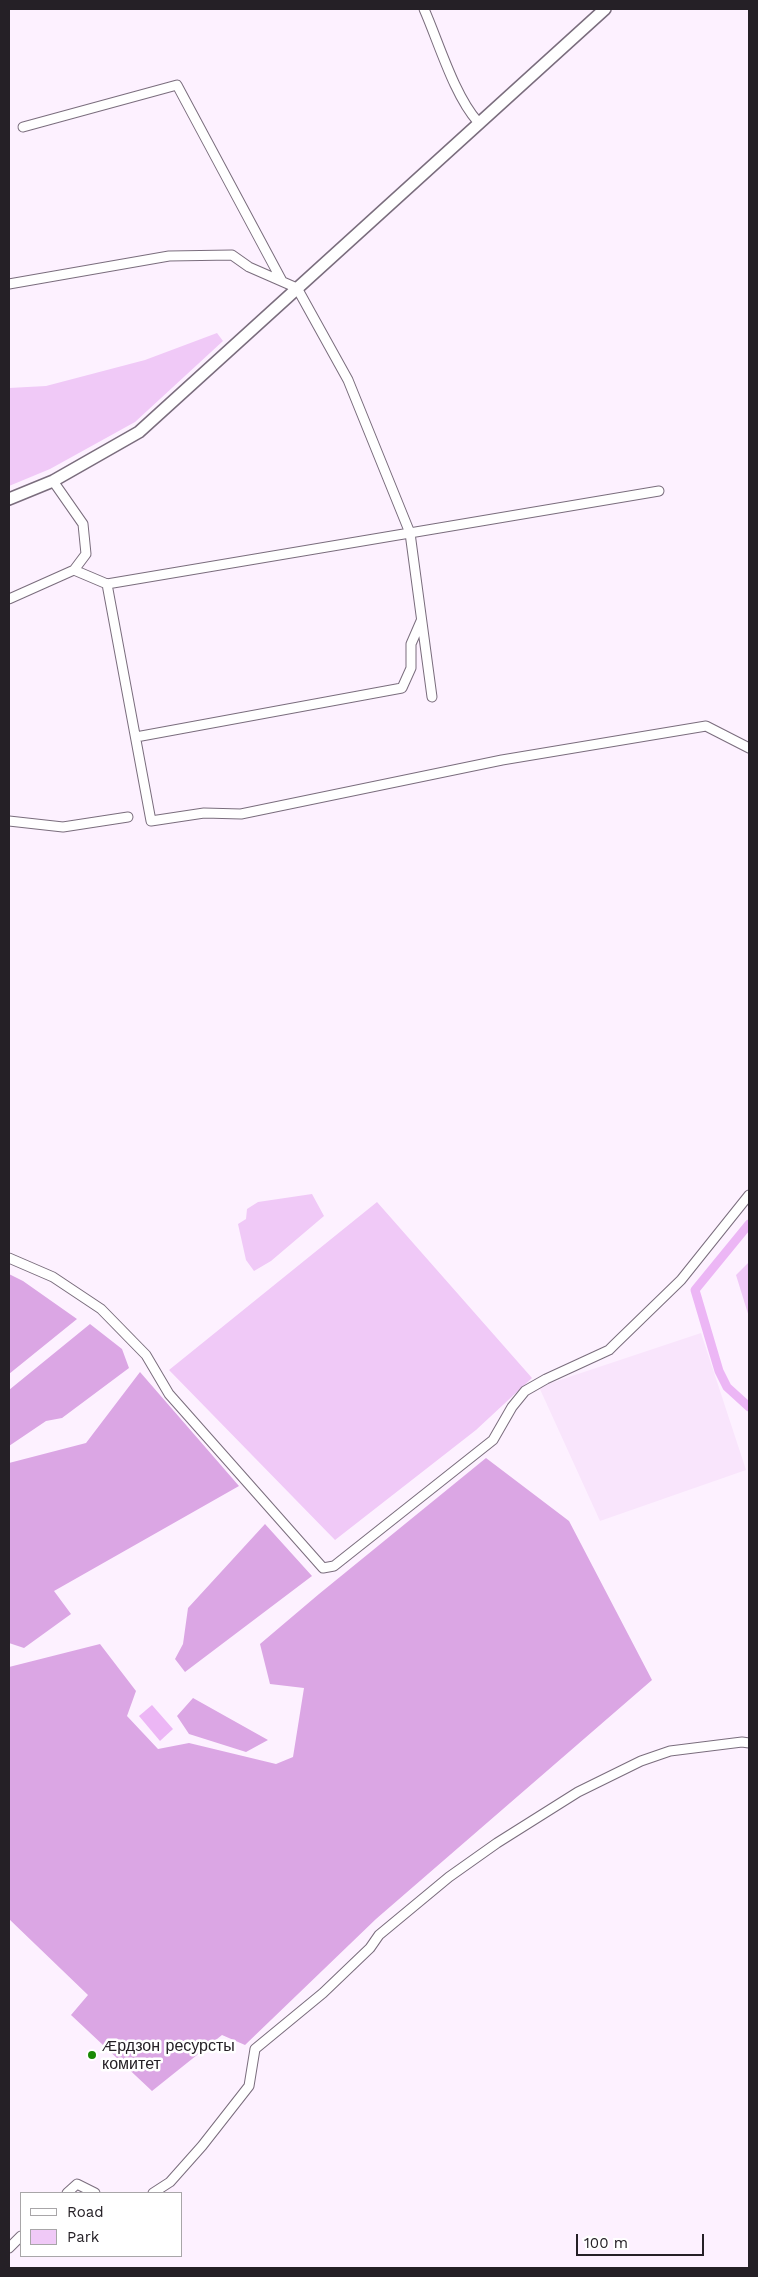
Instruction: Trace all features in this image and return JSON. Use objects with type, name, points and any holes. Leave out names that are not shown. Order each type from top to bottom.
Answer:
[{"type":"main road","points":[[9,499],[53,481],[139,432],[604,9]]},
{"type":"street","points":[[424,9],[460,94],[470,113],[478,122]]},
{"type":"street","points":[[23,127],[176,86],[282,281]]},
{"type":"street","points":[[9,284],[169,256],[232,255],[249,267],[298,288],[348,380],[410,533],[432,697]]},
{"type":"street","points":[[9,599],[74,570],[86,554],[83,524],[53,481]]},
{"type":"street","points":[[74,570],[107,584],[659,491]]},
{"type":"street","points":[[107,584],[151,821],[204,813],[241,814],[502,760],[706,726],[749,748]]},
{"type":"street","points":[[136,737],[402,688],[411,668],[411,644],[422,620]]},
{"type":"street","points":[[9,821],[63,827],[128,817]]},
{"type":"street","points":[[9,1258],[54,1277],[101,1309],[146,1355],[169,1394],[323,1568],[334,1566],[493,1440],[512,1407],[525,1391],[546,1378],[609,1350],[681,1280],[749,1195]]},
{"type":"street","points":[[155,2192],[170,2182],[202,2146],[249,2086],[255,2049],[323,1993],[370,1948],[379,1935],[449,1877],[497,1843],[578,1792],[641,1761],[670,1751],[742,1742],[749,1743]]},
{"type":"street","points":[[68,2192],[76,2184],[93,2192]]},
{"type":"street","points":[[9,2248],[20,2237]]},
{"type":"shaded area","points":[[9,1274],[23,1281],[77,1319],[9,1374]]},
{"type":"shaded area","points":[[90,1324],[122,1349],[129,1368],[62,1418],[46,1421],[9,1446],[9,1390]]},
{"type":"shaded area","points":[[701,1333],[746,1470],[600,1521],[539,1387]]},
{"type":"shaded area","points":[[140,1372],[239,1486],[54,1591],[71,1614],[24,1648],[9,1643],[9,1463],[86,1443]]},
{"type":"shaded area","points":[[486,1458],[569,1521],[652,1680],[376,1919],[245,2045],[222,2035],[152,2091],[71,2015],[88,1995],[9,1919],[9,1667],[100,1644],[136,1691],[127,1716],[158,1749],[189,1743],[276,1764],[293,1757],[304,1688],[270,1684],[260,1644]]},
{"type":"shaded area","points":[[265,1524],[312,1576],[185,1672],[175,1659],[183,1644],[188,1608]]},
{"type":"shaded area","points":[[193,1698],[268,1740],[246,1752],[189,1734],[177,1716]]},
{"type":"shaded area","points":[[152,1705],[173,1729],[160,1741],[139,1716]]},
{"type":"green space","points":[[217,333],[223,341],[135,422],[50,469],[9,486],[9,388],[46,386],[145,360]]},
{"type":"green space","points":[[312,1194],[324,1216],[271,1261],[254,1271],[246,1260],[238,1224],[246,1219],[247,1209],[258,1202]]},
{"type":"green space","points":[[377,1202],[532,1378],[476,1430],[335,1540],[169,1370]]},
{"type":"green space","points":[[749,1262],[749,1317],[736,1275]]},
{"type":"waterway","points":[[749,1224],[695,1290],[719,1371],[727,1387],[749,1407]]},
{"type":"place","name":"Æрдзон ресурсты комитет","points":[[92,2055]]}]
